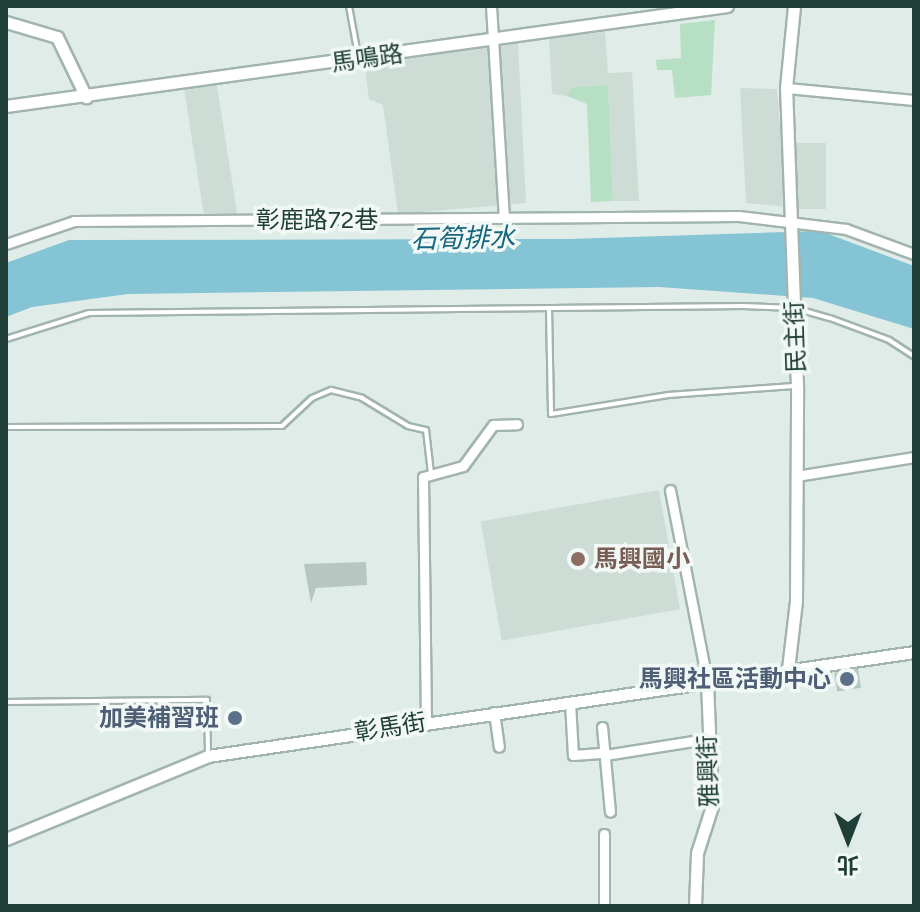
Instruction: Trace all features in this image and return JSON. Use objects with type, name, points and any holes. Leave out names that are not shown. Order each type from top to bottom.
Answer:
[{"type":"street","points":[[491,6],[504,217]]},
{"type":"street","name":"馬鳴路","points":[[6,106],[727,6]]},
{"type":"street","name":"民主街","points":[[788,669],[796,601],[797,386],[786,88],[794,6]]},
{"type":"street","points":[[6,22],[57,37],[86,97]]},
{"type":"street","points":[[786,88],[914,100]]},
{"type":"street","name":"彰鹿路72巷","points":[[6,244],[74,221],[504,217],[793,220],[846,229],[914,254]]},
{"type":"street","points":[[426,721],[423,477],[463,466],[493,425],[517,424]]},
{"type":"street","points":[[796,476],[914,457]]},
{"type":"street","points":[[670,490],[707,681]]},
{"type":"street","name":"彰馬街","points":[[6,839],[208,756],[426,721],[914,652]]},
{"type":"street","name":"雅興街","points":[[695,906],[697,853],[712,806],[706,739],[707,681]]},
{"type":"street","points":[[570,702],[573,755],[604,754],[706,739]]},
{"type":"street","points":[[494,712],[499,747]]},
{"type":"street","points":[[602,727],[610,812]]},
{"type":"street","points":[[6,832],[6,839]]},
{"type":"street","points":[[604,834],[604,906]]},
{"type":"lane","points":[[349,6],[358,59]]},
{"type":"lane","points":[[549,307],[551,414],[668,395],[797,386]]},
{"type":"lane","points":[[6,339],[89,313],[549,307],[794,308],[889,340],[914,356]]},
{"type":"lane","points":[[6,427],[282,426],[312,398],[331,390],[362,398],[408,426],[426,430],[431,475]]},
{"type":"lane","points":[[6,702],[207,700],[208,756]]},
{"type":"shaded area","points":[[605,32],[608,73],[632,72],[639,201],[613,201],[608,85],[573,87],[567,96],[552,94],[549,38]]},
{"type":"shaded area","points":[[518,42],[526,203],[398,214],[383,105],[369,99],[364,60]]},
{"type":"shaded area","points":[[216,80],[237,214],[205,219],[183,85]]},
{"type":"shaded area","points":[[740,88],[777,89],[786,207],[746,203]]},
{"type":"shaded area","points":[[795,143],[826,143],[826,209],[795,209]]},
{"type":"shaded area","name":"馬興國小","points":[[659,490],[680,609],[502,641],[481,521]]},
{"type":"green space","points":[[715,20],[711,95],[675,98],[672,70],[657,70],[656,60],[681,58],[680,24]]},
{"type":"green space","points":[[608,85],[613,201],[591,202],[587,104],[567,96],[572,87]]},
{"type":"water","points":[[820,231],[914,266],[914,329],[813,298],[659,287],[128,294],[32,307],[6,317],[6,263],[69,240],[569,239]]},
{"type":"building","points":[[366,562],[367,585],[316,588],[311,603],[304,564]]},
{"type":"building","name":"馬興社區活動中心","points":[[858,669],[861,688],[837,692],[834,673]]},
{"type":"place","name":"馬興國小","points":[[578,559]]},
{"type":"place","name":"馬興社區活動中心","points":[[847,679]]},
{"type":"place","name":"加美補習班","points":[[235,718]]},
{"type":"water label","name":"石筍排水","points":[[463,239]]}]
